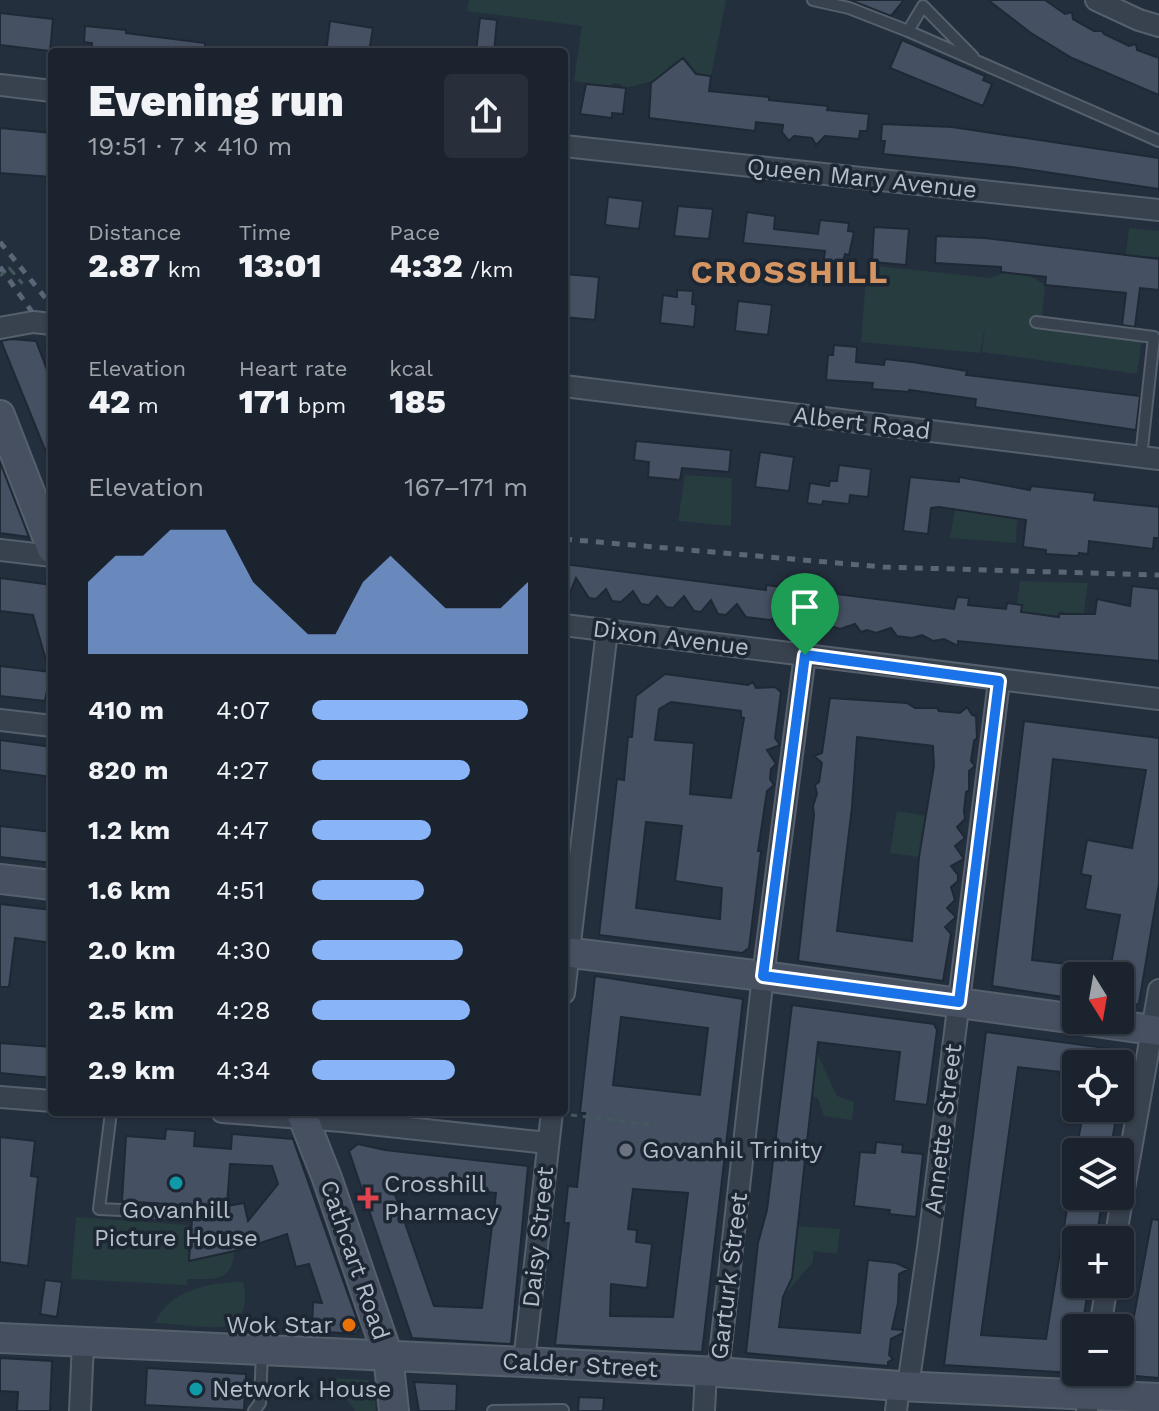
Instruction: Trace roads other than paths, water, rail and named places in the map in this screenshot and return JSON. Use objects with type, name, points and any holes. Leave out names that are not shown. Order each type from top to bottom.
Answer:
[{"type":"main road","points":[[0,415],[48,539]]},
{"type":"main road","points":[[0,879],[48,885]]},
{"type":"main road","points":[[568,952],[1062,1018]]},
{"type":"main road","points":[[1134,1028],[1156,1031]]},
{"type":"main road","name":"Cathcart Road","points":[[302,1116],[388,1356],[394,1411]]},
{"type":"main road","name":"Calder Street","points":[[0,1338],[712,1372],[901,1394],[1089,1392],[1159,1398]]},
{"type":"street","points":[[1096,0],[1159,26]]},
{"type":"street","points":[[0,85],[48,91]]},
{"type":"street","name":"Queen Mary Avenue","points":[[568,146],[1159,210]]},
{"type":"street","points":[[0,328],[42,323]]},
{"type":"street","name":"Albert Road","points":[[568,386],[1150,458]]},
{"type":"street","points":[[0,550],[48,556]]},
{"type":"street","name":"Dixon Avenue","points":[[568,625],[1159,699]]},
{"type":"street","points":[[568,936],[607,630]]},
{"type":"street","name":"Garturk Street","points":[[704,1411],[712,1372],[805,655]]},
{"type":"street","name":"Annette Street","points":[[901,1394],[959,1002],[999,681]]},
{"type":"street","points":[[0,720],[48,726]]},
{"type":"street","points":[[1118,1226],[1156,1031],[1159,990]]},
{"type":"street","points":[[0,1097],[48,1101]]},
{"type":"street","points":[[309,1116],[548,1143]]},
{"type":"street","name":"Daisy Street","points":[[524,1362],[552,1116]]},
{"type":"street","points":[[80,1411],[83,1342]]},
{"type":"lane","points":[[813,0],[849,8],[908,31],[1159,141]]},
{"type":"lane","points":[[908,31],[923,6],[974,58]]},
{"type":"lane","points":[[1036,322],[1154,337],[1150,458]]},
{"type":"lane","points":[[111,1116],[99,1209],[165,1212]]},
{"type":"lane","points":[[254,1411],[260,1403],[262,1350]]},
{"type":"lane","points":[[493,1411],[563,1410]]},
{"type":"railway","points":[[0,242],[48,301]]},
{"type":"railway","points":[[0,267],[48,334]]},
{"type":"railway","points":[[568,539],[883,567],[1159,575]]},
{"type":"place","name":"Govanhil Trinity","points":[[626,1150]]},
{"type":"place","name":"Govanhill Picture House","points":[[176,1183]]},
{"type":"place","name":"Crosshill Pharmacy","points":[[368,1198]]},
{"type":"place","name":"Wok Star","points":[[349,1325]]},
{"type":"place","name":"Network House","points":[[196,1389]]},
{"type":"district","name":"CROSSHILL","points":[[790,272]]}]
